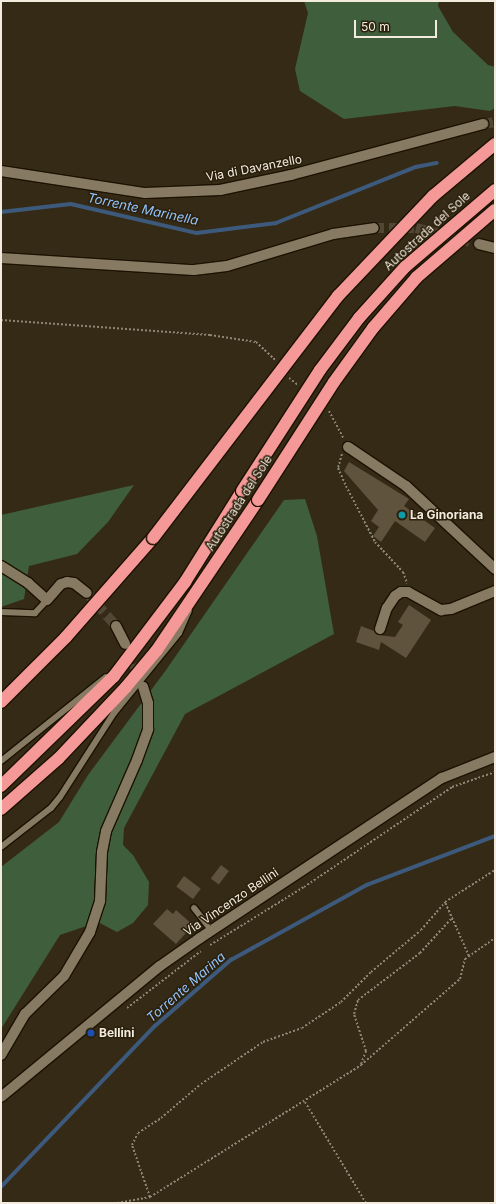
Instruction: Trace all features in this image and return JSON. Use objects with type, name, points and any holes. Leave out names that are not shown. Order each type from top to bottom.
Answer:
[{"type":"highway","name":"Autostrada del Sole","points":[[1,702],[66,637],[153,538],[338,296],[433,196],[495,144]]},
{"type":"highway","name":"Autostrada del Sole","points":[[1,786],[91,702],[127,660],[185,582],[320,370],[359,318],[405,267],[495,190]]},
{"type":"highway","name":"Autostrada del Sole","points":[[1,809],[58,759],[126,687],[157,650],[197,593],[334,382],[373,328],[417,277],[495,210]]},
{"type":"street","name":"Via di Davanzello","points":[[1,171],[145,193],[220,190],[290,175],[483,124]]},
{"type":"street","points":[[1,258],[194,270],[228,266],[333,234],[374,228]]},
{"type":"street","points":[[479,244],[495,248]]},
{"type":"street","points":[[348,447],[406,486],[495,569]]},
{"type":"street","points":[[1,566],[28,583],[47,600],[61,584],[67,582],[74,583],[86,593]]},
{"type":"street","points":[[380,629],[387,608],[395,596],[401,592],[408,592],[441,610],[451,609],[495,591]]},
{"type":"street","points":[[116,626],[125,644]]},
{"type":"street","points":[[1,1055],[25,1014],[44,993],[64,976],[90,932],[100,901],[102,852],[106,831],[137,760],[148,729],[148,703],[143,687]]},
{"type":"street","name":"Via Vincenzo Bellini","points":[[1,1097],[160,966],[442,778],[495,757]]},
{"type":"lane","points":[[1,847],[51,808],[60,797],[114,713],[179,633],[197,593]]},
{"type":"lane","points":[[1,612],[34,613],[47,600]]},
{"type":"lane","points":[[1,761],[127,660]]},
{"type":"lane","points":[[194,908],[212,931]]},
{"type":"path","points":[[121,1013],[205,948],[304,887],[452,787],[495,772]]},
{"type":"path","points":[[150,1197],[132,1145],[138,1133],[161,1118],[201,1084],[263,1042],[302,1028],[341,1002],[421,930],[445,902],[495,870]]},
{"type":"path","points":[[445,902],[469,956]]},
{"type":"path","points":[[361,1065],[366,1051],[354,1014],[358,1000],[420,953],[452,918]]},
{"type":"path","points":[[117,1203],[150,1197],[305,1102],[319,1090],[361,1065],[460,979],[465,959],[495,938]]},
{"type":"path","points":[[305,1102],[366,1203]]},
{"type":"green space","points":[[304,1],[439,1],[438,6],[453,32],[488,65],[495,67],[495,108],[490,111],[455,106],[344,119],[300,91],[295,69],[308,13]]},
{"type":"green space","points":[[134,485],[108,522],[77,554],[29,566],[24,599],[1,607],[1,515]]},
{"type":"green space","points":[[305,499],[317,536],[334,634],[185,714],[124,828],[123,845],[133,855],[149,882],[148,905],[133,923],[117,932],[98,922],[60,935],[1,1029],[1,867],[59,822],[88,775],[166,670],[284,500]]},
{"type":"building","points":[[349,462],[409,499],[404,506],[435,528],[425,542],[395,521],[381,542],[373,536],[379,527],[371,521],[378,510],[344,471]]},
{"type":"building","points":[[409,605],[431,620],[406,658],[381,642],[379,650],[356,642],[361,626],[374,631],[378,635],[395,637],[403,625],[398,622]]},
{"type":"building","points":[[221,865],[229,871],[219,885],[211,879]]},
{"type":"building","points":[[184,876],[201,889],[193,899],[176,886]]},
{"type":"building","points":[[167,909],[173,914],[176,910],[193,925],[176,944],[153,924]]},
{"type":"waterway","name":"Torrente Marinella","points":[[1,212],[71,204],[197,233],[276,223],[416,167],[437,163]]},
{"type":"waterway","name":"Torrente Marina","points":[[1,1187],[155,1026],[231,960],[367,885],[495,836]]},
{"type":"tunnel","points":[[483,124],[495,122]]},
{"type":"tunnel","points":[[374,228],[416,228],[479,244]]},
{"type":"tunnel","points":[[87,593],[116,626]]},
{"type":"tunnel","points":[[128,650],[140,680]]},
{"type":"place","name":"La Ginoriana","points":[[402,515]]},
{"type":"place","name":"Bellini","points":[[91,1033]]}]
